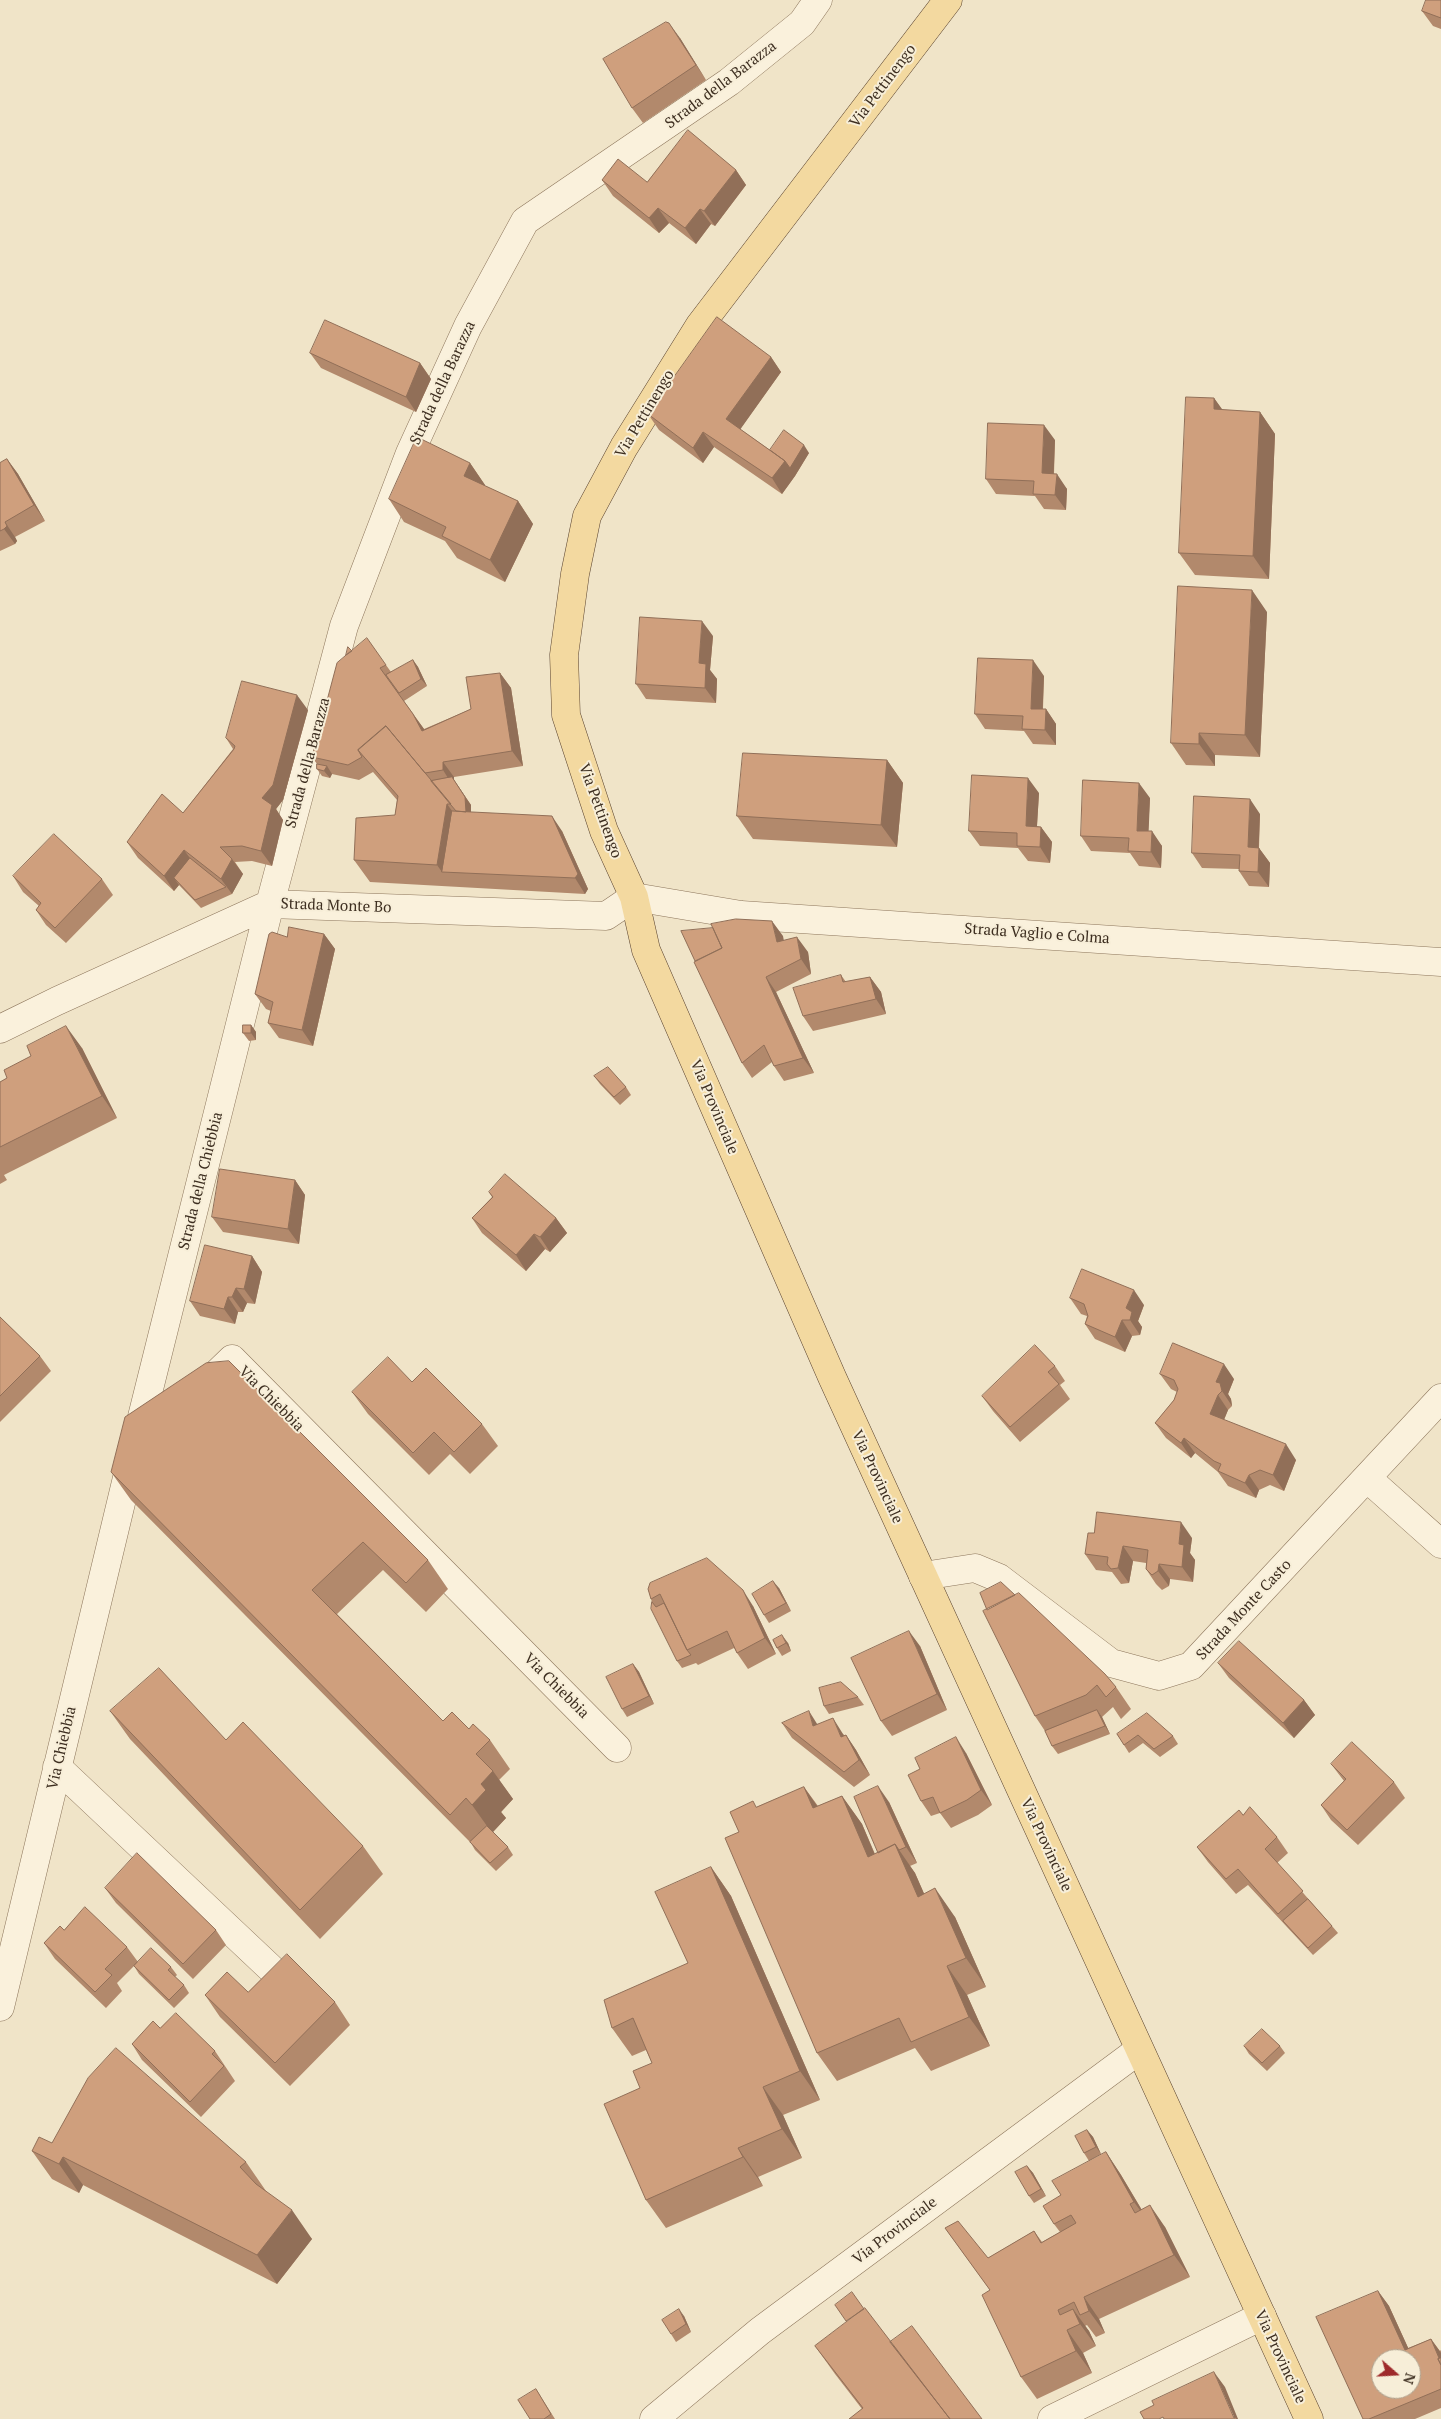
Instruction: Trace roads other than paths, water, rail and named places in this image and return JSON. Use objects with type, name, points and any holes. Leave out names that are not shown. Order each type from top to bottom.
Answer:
[{"type":"main road","name":"Via Pettinengo","points":[[634,897],[604,831],[566,715],[564,655],[575,574],[587,516],[624,447],[700,325],[948,0]]},
{"type":"main road","name":"Via Provinciale","points":[[634,897],[646,950],[832,1377],[1309,2419]]},
{"type":"street","name":"Strada della Barazza","points":[[270,904],[344,626],[410,453],[468,326],[525,221],[729,82],[802,23],[818,0]]},
{"type":"street","name":"Strada Monte Bo","points":[[0,1029],[74,993],[270,904],[606,916],[634,897]]},
{"type":"street","name":"Strada Vaglio e Colma","points":[[634,897],[741,915],[1441,962]]},
{"type":"street","name":"Strada della Chiebbia","points":[[132,1457],[270,904]]},
{"type":"street","name":"Via Chiebbia","points":[[185,1405],[232,1359],[617,1748]]},
{"type":"street","name":"Strada Monte Casto","points":[[923,1576],[974,1568],[999,1578],[1111,1664],[1159,1676],[1191,1666],[1441,1398]]},
{"type":"street","points":[[132,1457],[165,1424]]},
{"type":"street","name":"Via Chiebbia","points":[[0,2007],[132,1457]]},
{"type":"street","points":[[1367,1478],[1441,1544]]},
{"type":"street","points":[[57,1767],[282,1979]]},
{"type":"street","name":"Via Provinciale","points":[[654,2419],[760,2332],[1139,2050]]},
{"type":"street","points":[[1052,2419],[1262,2316]]}]
